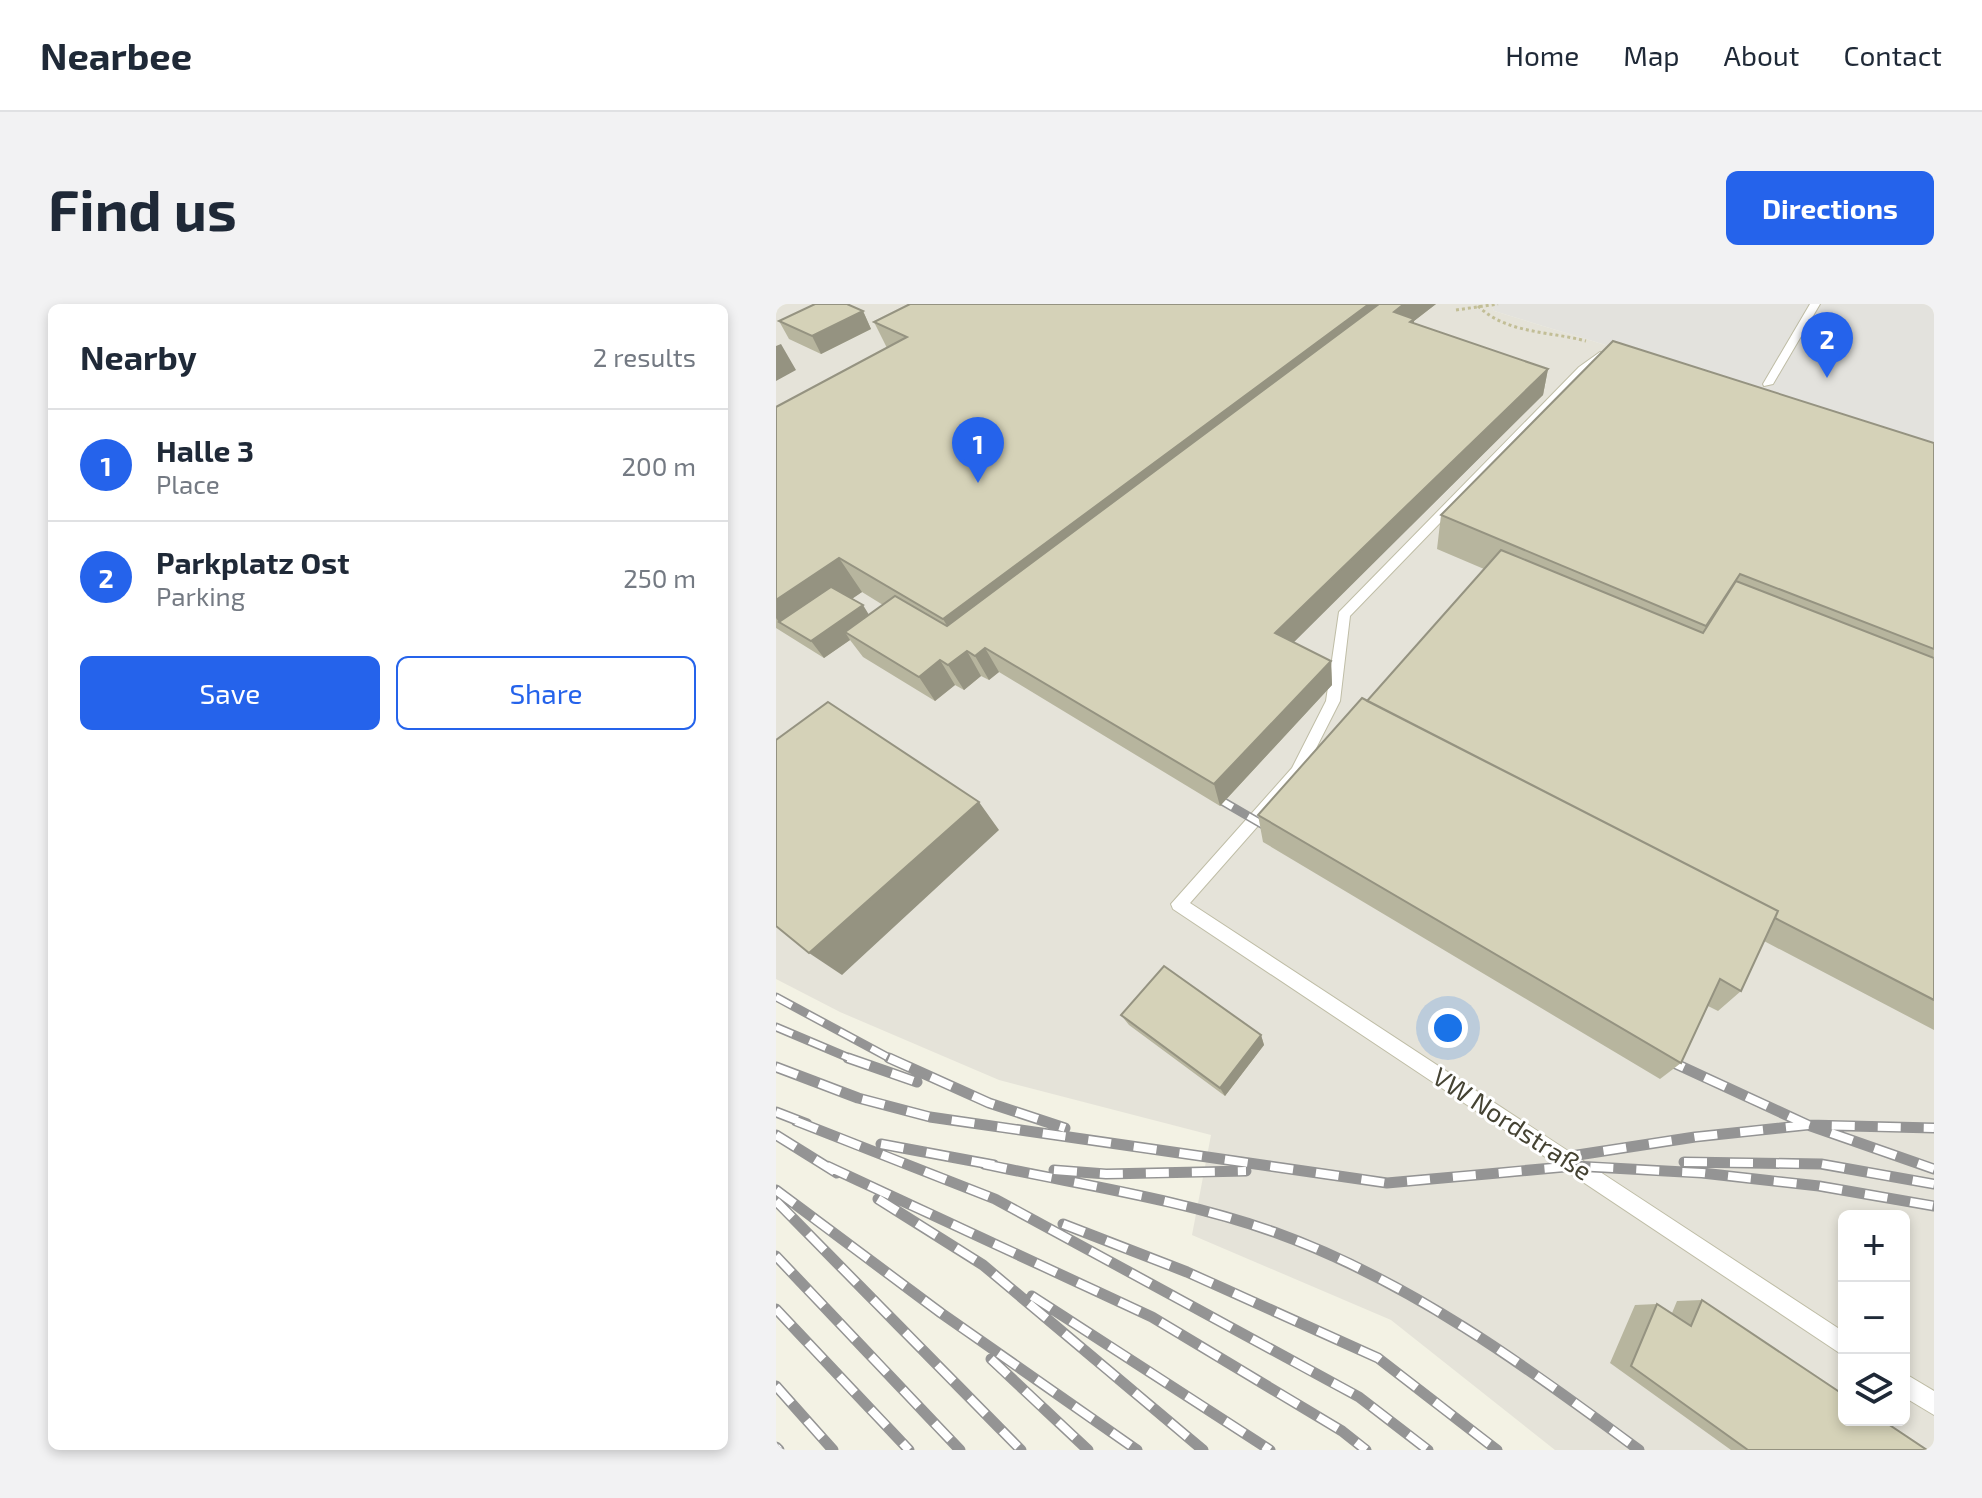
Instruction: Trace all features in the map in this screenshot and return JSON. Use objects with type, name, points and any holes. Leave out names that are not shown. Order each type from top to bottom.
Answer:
[{"type":"lane","points":[[1768,384],[1815,304]]},
{"type":"lane","points":[[1599,350],[1629,365]]},
{"type":"lane","name":"VW Nordstraße","points":[[1599,350],[1344,615],[1333,701],[1297,772],[1179,904],[1838,1341]]},
{"type":"lane","points":[[1910,1388],[1934,1404]]},
{"type":"path","points":[[1456,310],[1498,304]]},
{"type":"path","points":[[1478,306],[1487,318],[1513,327],[1569,336],[1599,350]]},
{"type":"shaded area","points":[[776,304],[1491,304],[1494,311],[1934,445],[1934,1450],[1555,1450],[1391,1320],[1192,1235],[1211,1135],[999,1080],[840,1012],[776,979]]},
{"type":"shaded area","points":[[1491,304],[1934,304],[1934,445],[1494,311]]},
{"type":"building","points":[[815,304],[847,304],[863,311],[812,336],[779,321]]},
{"type":"building","points":[[910,304],[1369,304],[943,619],[839,558],[776,600],[776,407],[907,337],[874,322]]},
{"type":"building","points":[[1379,304],[1404,304],[1394,312],[1414,319],[1410,322],[1548,369],[1275,633],[1331,661],[1214,784],[985,648],[975,656],[967,651],[948,665],[940,660],[919,677],[845,632],[895,596],[947,626]]},
{"type":"building","points":[[1613,341],[1934,443],[1934,649],[1740,574],[1706,626],[1441,515]]},
{"type":"building","points":[[1501,550],[1703,633],[1736,581],[1934,658],[1934,1000],[1775,918],[1778,911],[1367,701]]},
{"type":"building","points":[[831,587],[863,605],[811,641],[779,622]]},
{"type":"building","points":[[1362,698],[1778,911],[1741,991],[1720,979],[1681,1063],[1258,815]]},
{"type":"building","points":[[828,702],[979,802],[809,953],[776,926],[776,740]]},
{"type":"building","points":[[1164,966],[1261,1035],[1220,1088],[1121,1015]]},
{"type":"building","points":[[1702,1300],[1838,1391],[1838,1426],[1891,1426],[1927,1450],[1748,1450],[1631,1366],[1657,1304],[1691,1326]]},
{"type":"railway","points":[[1217,798],[1277,833]]},
{"type":"railway","points":[[776,997],[891,1059]]},
{"type":"railway","points":[[776,1027],[854,1060]]},
{"type":"railway","points":[[1657,1055],[1668,1060]]},
{"type":"railway","points":[[848,1058],[917,1082]]},
{"type":"railway","points":[[1663,1058],[1808,1125]]},
{"type":"railway","points":[[891,1059],[989,1103],[1065,1128]]},
{"type":"railway","points":[[776,1067],[858,1098],[930,1117],[1387,1183],[1575,1166],[1702,1173],[1819,1186],[1934,1206]]},
{"type":"railway","points":[[776,1112],[807,1124]]},
{"type":"railway","points":[[796,1121],[995,1199],[1359,1397],[1428,1450]]},
{"type":"railway","points":[[1558,1158],[1695,1137],[1808,1125]]},
{"type":"railway","points":[[1808,1125],[1934,1128]]},
{"type":"railway","points":[[1808,1125],[1934,1169]]},
{"type":"railway","points":[[776,1135],[837,1173]]},
{"type":"railway","points":[[881,1144],[994,1165]]},
{"type":"railway","points":[[1684,1162],[1821,1164],[1934,1184]]},
{"type":"railway","points":[[984,1164],[1203,1210],[1274,1232],[1324,1252],[1372,1274],[1464,1328],[1553,1387],[1639,1450]]},
{"type":"railway","points":[[827,1166],[1152,1317],[1342,1431],[1366,1450]]},
{"type":"railway","points":[[1054,1170],[1106,1174],[1246,1171]]},
{"type":"railway","points":[[776,1190],[941,1313],[1137,1450]]},
{"type":"railway","points":[[878,1199],[983,1265],[1203,1450]]},
{"type":"railway","points":[[776,1201],[1021,1450]]},
{"type":"railway","points":[[1063,1224],[1187,1272],[1378,1358],[1497,1450]]},
{"type":"railway","points":[[776,1256],[960,1450]]},
{"type":"railway","points":[[1032,1296],[1270,1450]]},
{"type":"railway","points":[[776,1309],[909,1450]]},
{"type":"railway","points":[[991,1359],[1088,1450]]},
{"type":"railway","points":[[776,1386],[833,1450]]},
{"type":"railway","points":[[776,1447],[779,1450]]},
{"type":"place","name":"Parkplatz Ost","points":[[1827,378]]},
{"type":"place","name":"Halle 3","points":[[978,483]]}]
